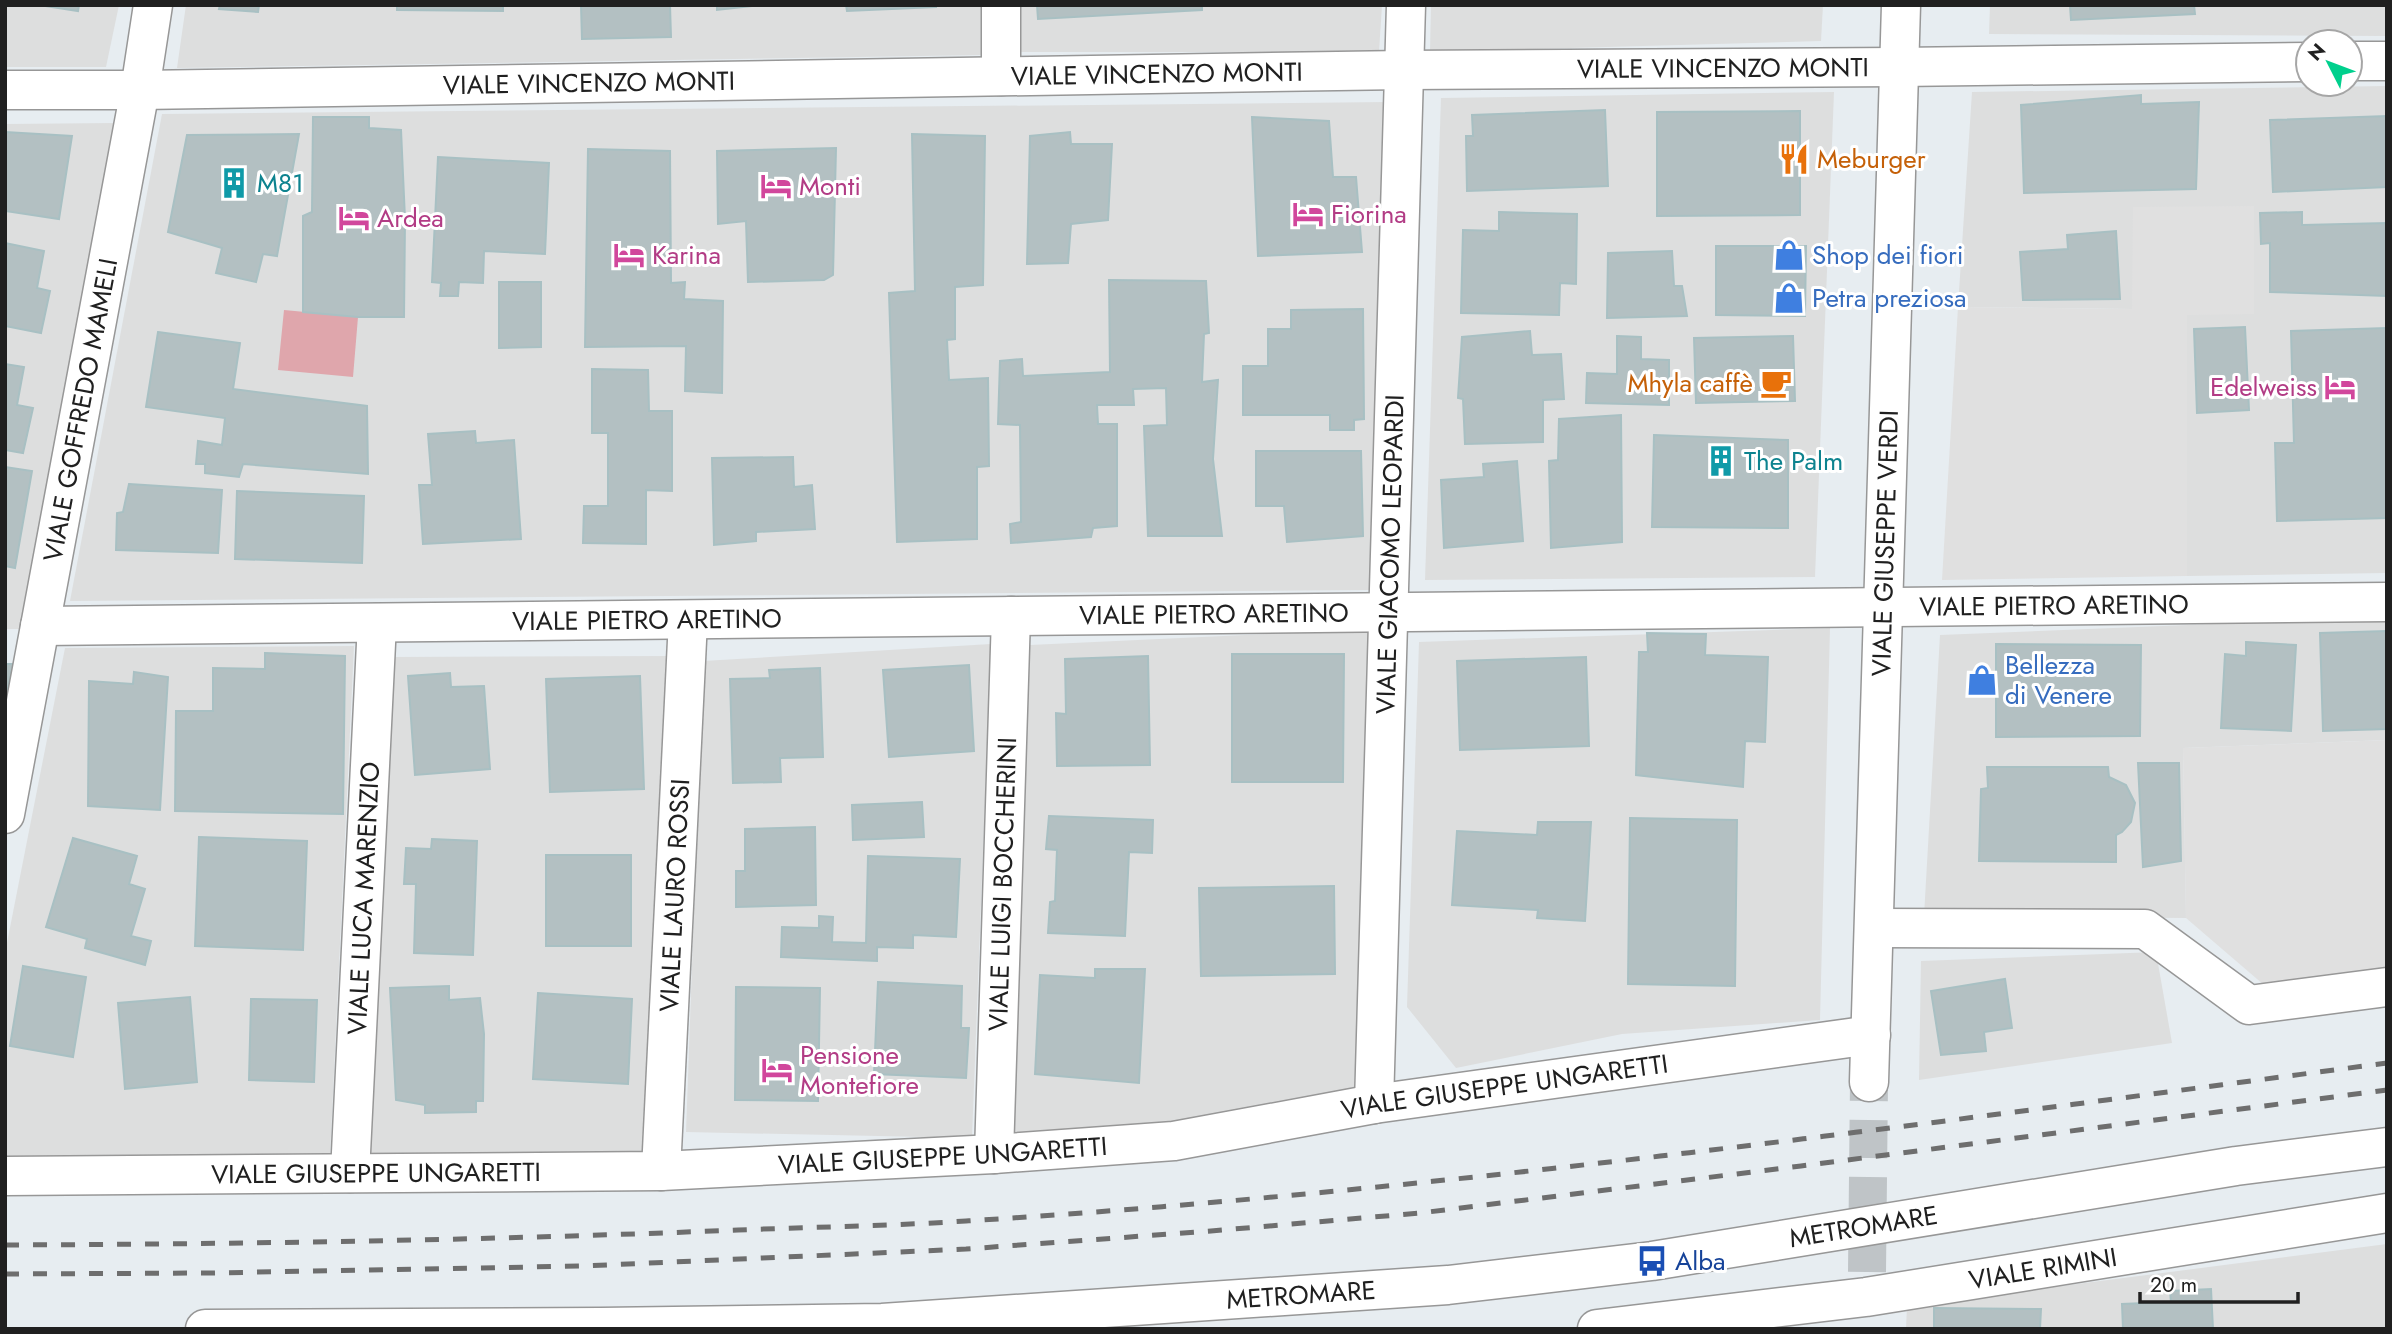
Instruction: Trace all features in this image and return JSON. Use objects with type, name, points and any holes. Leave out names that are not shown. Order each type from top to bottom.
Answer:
[{"type":"street","name":"VIALE GOFFREDO MAMELI","points":[[5,814],[27,637],[140,90],[153,5]]},
{"type":"street","points":[[1001,5],[1001,76]]},
{"type":"street","name":"VIALE GIACOMO LEOPARDI","points":[[1374,1104],[1406,5]]},
{"type":"street","name":"VIALE GIUSEPPE VERDI","points":[[1869,1082],[1901,5]]},
{"type":"street","points":[[2364,61],[2387,61]]},
{"type":"street","name":"VIALE VINCENZO MONTI","points":[[5,90],[1404,70],[2294,62]]},
{"type":"street","name":"VIALE PIETRO ARETINO","points":[[27,637],[377,623],[2387,602]]},
{"type":"street","name":"VIALE LUIGI BOCCHERINI","points":[[994,1154],[1011,616]]},
{"type":"street","name":"VIALE LAURO ROSSI","points":[[661,1171],[688,620]]},
{"type":"street","name":"VIALE LUCA MARENZIO","points":[[350,1173],[377,623]]},
{"type":"street","points":[[1875,928],[2146,929],[2249,1005],[2387,987]]},
{"type":"street","name":"VIALE GIUSEPPE UNGARETTI","points":[[5,1176],[661,1171],[994,1154],[1174,1141],[1374,1104],[1871,1035]]},
{"type":"street","name":"METROMARE","points":[[205,1329],[601,1328],[882,1323],[1448,1285],[1652,1261],[2236,1166],[2387,1147]]},
{"type":"street","name":"VIALE RIMINI","points":[[1597,1329],[1865,1299],[2387,1213]]},
{"type":"shaded area","points":[[5,5],[119,5],[106,67],[5,67]]},
{"type":"shaded area","points":[[186,5],[983,5],[983,55],[177,68]]},
{"type":"shaded area","points":[[1018,5],[1382,5],[1379,52],[1019,52]]},
{"type":"shaded area","points":[[1431,5],[1823,5],[1821,41],[1430,52]]},
{"type":"shaded area","points":[[1990,5],[2387,5],[2387,36],[2364,36],[2364,28],[2294,28],[2294,36],[1989,34]]},
{"type":"shaded area","points":[[2364,86],[2387,86],[2387,573],[2187,576],[2187,314],[2132,309],[1958,307],[1972,92],[2294,87],[2294,98],[2364,98]]},
{"type":"shaded area","points":[[1834,92],[1815,577],[1425,580],[1441,98]]},
{"type":"shaded area","points":[[1387,102],[1370,590],[70,601],[162,114]]},
{"type":"shaded area","points":[[115,123],[19,629],[5,629],[5,124]]},
{"type":"shaded area","points":[[2254,206],[2254,314],[2187,315],[2187,576],[1942,580],[1958,307],[2132,309],[2133,207]]},
{"type":"shaded area","points":[[284,310],[358,317],[353,377],[278,370]]},
{"type":"shaded area","points":[[2387,617],[2387,740],[2183,748],[2186,918],[1924,916],[1940,635]]},
{"type":"shaded area","points":[[1830,628],[1820,1020],[1622,1034],[1456,1068],[1407,1007],[1419,642]]},
{"type":"shaded area","points":[[1372,629],[1354,1094],[1192,1127],[1011,1137],[1030,645]]},
{"type":"shaded area","points":[[991,644],[972,1138],[686,1132],[703,661]]},
{"type":"shaded area","points":[[354,646],[330,1157],[5,1159],[5,953],[65,648]]},
{"type":"shaded area","points":[[671,656],[645,1155],[370,1157],[392,657]]},
{"type":"shaded area","points":[[2387,740],[2387,972],[2264,985],[2186,918],[2183,748]]},
{"type":"shaded area","points":[[2156,952],[2172,1043],[1919,1080],[1921,961]]},
{"type":"shaded area","points":[[2387,1244],[2387,1329],[1906,1329],[1907,1306]]},
{"type":"building","points":[[39,5],[79,5],[78,11]]},
{"type":"building","points":[[220,5],[259,5],[258,12],[219,9]]},
{"type":"building","points":[[397,5],[503,5],[503,11],[397,10]]},
{"type":"building","points":[[581,5],[670,5],[671,37],[582,39]]},
{"type":"building","points":[[717,5],[761,5],[717,10]]},
{"type":"building","points":[[846,5],[936,5],[936,7],[847,11]]},
{"type":"building","points":[[1037,5],[1202,5],[1202,10],[1038,19]]},
{"type":"building","points":[[2070,5],[2194,5],[2195,14],[2071,20]]},
{"type":"building","points":[[2141,95],[2141,104],[2199,102],[2196,189],[2024,193],[2021,105]]},
{"type":"building","points":[[1605,110],[1608,186],[1467,191],[1466,136],[1473,136],[1472,115]]},
{"type":"building","points":[[1800,111],[1800,215],[1657,216],[1657,112]]},
{"type":"building","points":[[2387,116],[2387,187],[2273,192],[2270,120]]},
{"type":"building","name":"Ardea","points":[[313,117],[369,117],[369,128],[401,130],[405,219],[404,317],[358,317],[303,312],[303,216],[312,212]]},
{"type":"building","name":"Fiorina","points":[[1252,117],[1329,121],[1333,177],[1356,177],[1362,252],[1258,256]]},
{"type":"building","points":[[5,132],[72,136],[59,219],[5,211]]},
{"type":"building","points":[[1070,132],[1071,144],[1112,144],[1108,220],[1071,224],[1068,263],[1027,264],[1030,136]]},
{"type":"building","name":"M81","points":[[299,134],[277,256],[263,254],[256,282],[216,273],[222,248],[168,232],[187,135]]},
{"type":"building","points":[[912,134],[985,136],[983,285],[955,287],[955,339],[947,340],[949,380],[988,378],[989,466],[977,467],[977,539],[897,542],[889,293],[915,291]]},
{"type":"building","name":"Monti","points":[[836,148],[833,275],[824,280],[748,282],[746,221],[718,224],[717,151]]},
{"type":"building","name":"Karina","points":[[588,149],[670,151],[671,283],[685,282],[684,299],[723,301],[722,393],[685,391],[686,346],[585,347]]},
{"type":"building","points":[[438,157],[549,163],[545,254],[484,251],[483,283],[459,282],[458,296],[440,296],[441,283],[432,282]]},
{"type":"building","points":[[1499,212],[1577,214],[1576,284],[1560,283],[1559,315],[1461,313],[1463,230],[1499,231]]},
{"type":"building","points":[[2302,212],[2302,225],[2387,223],[2387,296],[2270,292],[2270,243],[2261,244],[2260,213]]},
{"type":"building","points":[[2116,231],[2120,299],[2023,300],[2020,252],[2068,249],[2067,235]]},
{"type":"building","points":[[5,243],[44,251],[37,288],[50,291],[41,333],[5,326]]},
{"type":"building","points":[[1716,246],[1806,246],[1805,316],[1716,315]]},
{"type":"building","points":[[1672,251],[1674,286],[1682,286],[1687,316],[1607,318],[1608,253]]},
{"type":"building","points":[[1109,280],[1206,281],[1209,333],[1204,334],[1202,382],[1218,380],[1213,459],[1222,536],[1148,536],[1144,426],[1167,425],[1166,388],[1133,389],[1134,405],[1097,405],[1098,424],[1117,424],[1117,526],[1093,528],[1091,537],[1011,543],[1010,524],[1021,522],[1020,425],[998,424],[1000,361],[1022,359],[1023,376],[1110,372]]},
{"type":"building","points":[[499,282],[541,282],[541,347],[499,348]]},
{"type":"building","points":[[1363,309],[1364,419],[1354,420],[1354,430],[1330,430],[1330,415],[1243,415],[1243,366],[1268,366],[1268,329],[1291,329],[1291,310]]},
{"type":"building","points":[[2245,327],[2249,410],[2197,413],[2194,329]]},
{"type":"building","name":"Edelweiss","points":[[2387,328],[2387,518],[2277,521],[2275,443],[2294,443],[2291,331]]},
{"type":"building","points":[[1530,331],[1532,355],[1561,354],[1564,399],[1543,400],[1543,442],[1465,444],[1463,399],[1458,398],[1462,337]]},
{"type":"building","points":[[158,332],[240,343],[233,389],[367,406],[368,474],[243,464],[239,477],[205,473],[205,464],[196,464],[198,441],[222,445],[225,418],[146,407]]},
{"type":"building","points":[[1617,336],[1641,337],[1641,359],[1669,360],[1669,405],[1586,403],[1587,373],[1617,374]]},
{"type":"building","points":[[1793,336],[1795,401],[1696,403],[1694,338]]},
{"type":"building","points":[[5,364],[24,367],[17,405],[33,408],[23,453],[5,450]]},
{"type":"building","points":[[592,369],[648,370],[649,411],[672,411],[672,491],[646,490],[646,544],[583,543],[584,506],[608,506],[608,433],[592,433]]},
{"type":"building","points":[[1621,415],[1622,542],[1551,548],[1549,461],[1558,460],[1559,419]]},
{"type":"building","points":[[475,431],[476,443],[514,440],[521,539],[423,544],[419,485],[432,485],[428,434]]},
{"type":"building","name":"The Palm","points":[[1654,435],[1788,440],[1788,528],[1652,527]]},
{"type":"building","points":[[1256,451],[1361,451],[1363,536],[1287,542],[1284,506],[1256,506]]},
{"type":"building","points":[[793,457],[794,487],[812,485],[815,529],[756,532],[756,541],[714,545],[712,458]]},
{"type":"building","points":[[1517,461],[1523,541],[1444,548],[1441,480],[1484,477],[1483,464]]},
{"type":"building","points":[[5,467],[32,471],[15,568],[5,566]]},
{"type":"building","points":[[129,484],[222,490],[218,553],[116,550],[117,513],[123,512]]},
{"type":"building","points":[[237,491],[364,496],[362,563],[235,559]]},
{"type":"building","points":[[2387,631],[2387,729],[2323,731],[2320,633]]},
{"type":"building","points":[[1647,633],[1706,634],[1705,655],[1768,657],[1765,742],[1745,741],[1743,787],[1636,775],[1639,652],[1648,652]]},
{"type":"building","points":[[2246,642],[2296,645],[2291,731],[2221,728],[2225,654],[2246,656]]},
{"type":"building","points":[[1996,644],[2141,645],[2140,736],[1996,737]]},
{"type":"building","points":[[265,653],[345,656],[343,814],[175,811],[176,711],[213,711],[213,668],[265,669]]},
{"type":"building","points":[[1232,654],[1344,654],[1343,782],[1232,782]]},
{"type":"building","points":[[1148,656],[1150,765],[1057,766],[1056,713],[1066,714],[1065,659]]},
{"type":"building","points":[[1586,657],[1589,746],[1460,750],[1457,661]]},
{"type":"building","points":[[5,664],[13,664],[5,703]]},
{"type":"building","points":[[969,665],[974,751],[889,757],[883,670]]},
{"type":"building","points":[[820,668],[823,757],[780,758],[781,782],[733,783],[730,679],[770,678],[769,670]]},
{"type":"building","points":[[134,672],[168,677],[160,810],[88,806],[89,681],[133,684]]},
{"type":"building","points":[[450,673],[451,687],[484,686],[490,769],[415,775],[408,676]]},
{"type":"building","points":[[640,676],[644,789],[550,792],[546,679]]},
{"type":"building","points":[[2138,763],[2179,763],[2181,861],[2143,867]]},
{"type":"building","points":[[1987,767],[2108,767],[2109,777],[2126,785],[2135,803],[2131,822],[2116,835],[2116,862],[1979,861],[1981,789],[1988,788]]},
{"type":"building","points":[[922,802],[924,837],[853,840],[852,805]]},
{"type":"building","points":[[1049,816],[1153,820],[1152,853],[1129,852],[1125,936],[1048,933],[1050,902],[1055,901],[1057,850],[1046,849]]},
{"type":"building","points":[[1630,818],[1737,820],[1735,986],[1628,984]]},
{"type":"building","points":[[1538,822],[1591,822],[1585,921],[1537,918],[1538,910],[1452,905],[1457,831],[1537,835]]},
{"type":"building","points":[[815,827],[816,905],[736,907],[736,871],[745,871],[745,829]]},
{"type":"building","points":[[199,837],[307,841],[303,950],[195,946]]},
{"type":"building","points":[[73,838],[137,856],[129,884],[145,889],[131,936],[151,941],[145,965],[85,948],[87,939],[46,927]]},
{"type":"building","points":[[432,839],[477,841],[473,955],[414,953],[416,884],[404,884],[406,848],[431,849]]},
{"type":"building","points":[[546,855],[631,855],[631,946],[546,946]]},
{"type":"building","points":[[868,856],[960,859],[956,937],[913,935],[913,948],[877,947],[877,961],[781,957],[782,927],[819,928],[819,916],[833,917],[832,942],[866,943]]},
{"type":"building","points":[[1334,886],[1335,974],[1201,976],[1199,888]]},
{"type":"building","points":[[23,966],[86,977],[73,1057],[10,1046]]},
{"type":"building","points":[[1095,969],[1145,969],[1139,1083],[1035,1074],[1040,975],[1095,978]]},
{"type":"building","points":[[2005,979],[2012,1028],[1984,1032],[1986,1051],[1941,1055],[1931,991]]},
{"type":"building","points":[[878,982],[962,986],[961,1028],[969,1028],[966,1078],[874,1074]]},
{"type":"building","points":[[449,986],[449,1000],[480,998],[484,1034],[483,1101],[476,1101],[476,1112],[425,1113],[425,1105],[396,1100],[390,988]]},
{"type":"building","name":"Pensione Montefiore","points":[[736,987],[820,988],[818,1101],[735,1100]]},
{"type":"building","points":[[538,993],[632,999],[628,1084],[533,1079]]},
{"type":"building","points":[[190,997],[197,1082],[125,1089],[118,1003]]},
{"type":"building","points":[[251,999],[317,1000],[314,1082],[249,1080]]},
{"type":"building","points":[[2211,1289],[2213,1329],[2123,1329],[2122,1304],[2171,1302],[2170,1291]]},
{"type":"building","points":[[1934,1308],[2041,1309],[2040,1329],[1934,1329]]},
{"type":"tunnel","points":[[1867,1272],[1869,1082]]},
{"type":"railway","points":[[5,1245],[372,1241],[646,1233],[938,1223],[1144,1208],[1678,1154],[2387,1063]]},
{"type":"railway","points":[[5,1274],[583,1266],[966,1249],[1211,1231],[1420,1213],[2387,1090]]},
{"type":"place","name":"Meburger","points":[[1794,159]]},
{"type":"place","name":"M81","points":[[234,183]]},
{"type":"place","name":"Monti","points":[[776,186]]},
{"type":"place","name":"Fiorina","points":[[1308,214]]},
{"type":"place","name":"Ardea","points":[[354,218]]},
{"type":"place","name":"Karina","points":[[629,255]]},
{"type":"place","name":"Shop dei fiori","points":[[1789,255]]},
{"type":"place","name":"Petra preziosa","points":[[1789,298]]},
{"type":"place","name":"Mhyla caffè","points":[[1776,383]]},
{"type":"place","name":"Edelweiss","points":[[2340,387]]},
{"type":"place","name":"The Palm","points":[[1721,461]]},
{"type":"place","name":"Bellezza di Venere","points":[[1982,680]]},
{"type":"place","name":"Pensione Montefiore","points":[[777,1070]]},
{"type":"place","name":"Alba","points":[[1652,1261]]}]
